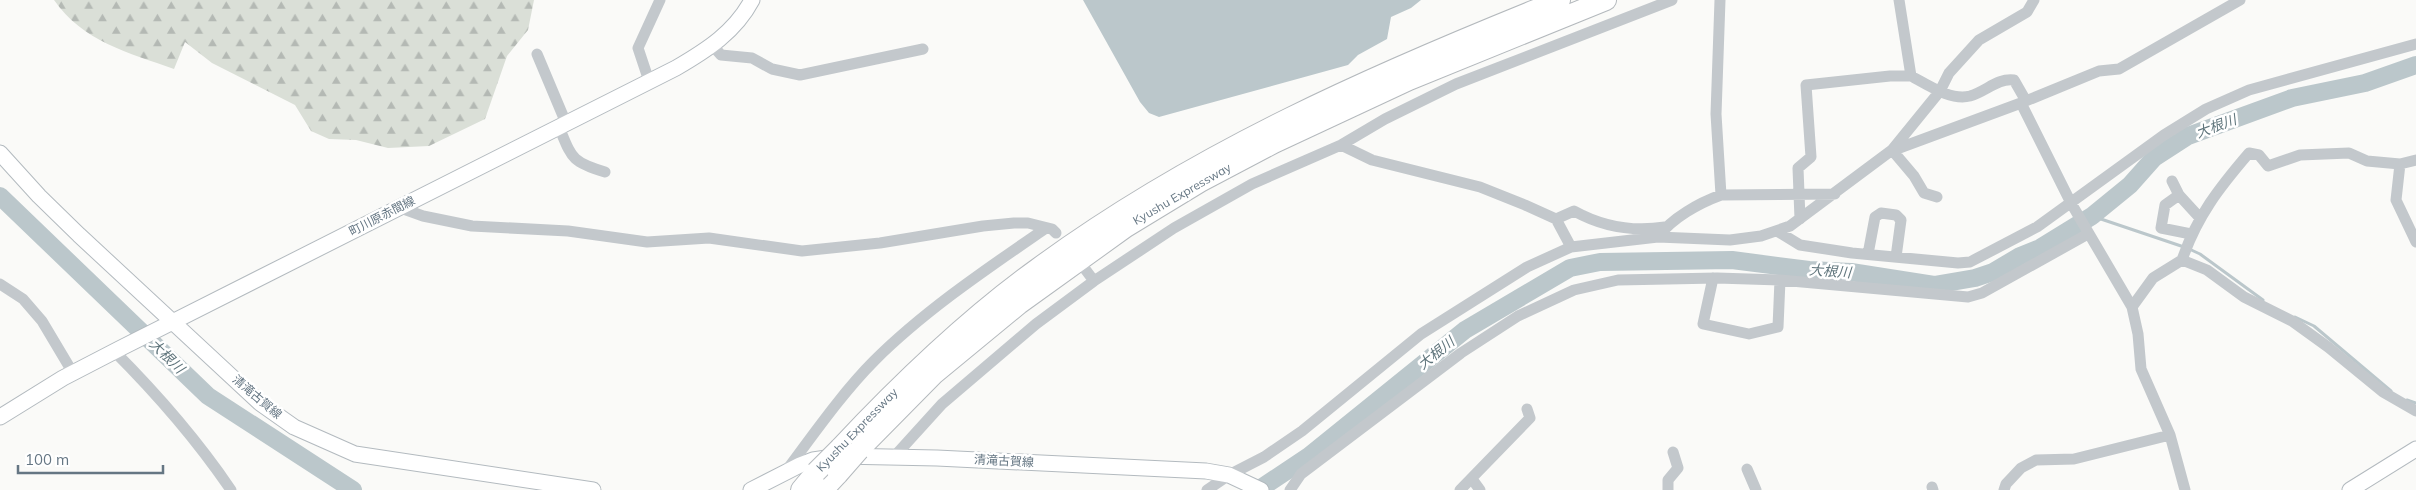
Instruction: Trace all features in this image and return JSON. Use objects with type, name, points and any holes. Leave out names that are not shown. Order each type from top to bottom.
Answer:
[{"type":"highway","name":"Kyushu Expressway","points":[[802,490],[838,474],[849,449],[882,402],[969,323],[1037,269],[1113,216],[1187,170],[1336,94],[1560,0]]},
{"type":"highway","name":"Kyushu Expressway","points":[[820,481],[849,449],[934,374],[1019,304],[1126,227],[1200,182],[1274,143],[1409,80],[1606,0]]},
{"type":"main road","name":"町川原赤間線","points":[[0,417],[73,373],[116,350],[649,81],[713,46],[727,34],[752,0]]},
{"type":"main road","name":"清滝古賀線","points":[[0,153],[45,201],[168,324],[276,415],[294,427],[355,454],[576,489],[593,490]]},
{"type":"main road","points":[[2350,490],[2416,449]]},
{"type":"main road","name":"清滝古賀線","points":[[755,489],[786,471],[813,460],[831,458],[938,458],[1206,471],[1234,477],[1261,490]]},
{"type":"street","points":[[649,81],[638,48],[660,0]]},
{"type":"street","points":[[893,458],[942,404],[1036,324],[1094,281],[1204,210],[1252,184],[1341,145],[1385,119],[1456,84],[1672,0]]},
{"type":"street","points":[[1720,0],[1716,114],[1721,195]]},
{"type":"street","points":[[1898,0],[1911,76]]},
{"type":"street","points":[[1207,490],[1234,477],[1302,431],[1420,334],[1528,267],[1571,247],[1658,237],[1730,240],[1761,236],[1790,226],[1892,150],[1940,91],[1949,73],[1979,40],[2027,12],[2034,0]]},
{"type":"street","points":[[1892,150],[2023,102],[2099,71],[2119,69],[2223,4],[2240,0]]},
{"type":"street","points":[[1777,231],[1800,244],[1896,257],[1958,263],[1970,262],[2037,227],[2164,135],[2215,105],[2258,87],[2416,44]]},
{"type":"street","points":[[713,46],[722,55],[752,58],[772,69],[800,75],[923,49]]},
{"type":"street","points":[[537,54],[573,158],[589,168],[605,172]]},
{"type":"street","points":[[1800,218],[1798,168],[1811,157],[1806,85],[1890,76],[1911,76],[1940,91],[1960,97],[1970,96],[2003,79],[2014,80],[2071,204],[2132,307],[2138,334],[2141,369],[2170,435],[2186,490]]},
{"type":"street","points":[[1341,145],[1372,160],[1480,187],[1556,219],[1571,247]]},
{"type":"street","points":[[1892,150],[1914,176],[1924,193],[1937,197]]},
{"type":"street","points":[[2132,307],[2153,278],[2182,260],[2191,234],[2210,199],[2249,153],[2259,155],[2268,166],[2300,155],[2349,153],[2367,161],[2400,164],[2416,160]]},
{"type":"street","points":[[2400,164],[2396,200],[2416,242]]},
{"type":"street","points":[[2172,181],[2179,195],[2200,218]]},
{"type":"street","points":[[1658,237],[1666,227],[1711,199],[1721,195],[1835,194]]},
{"type":"street","points":[[2179,195],[2165,205],[2162,228],[2191,234]]},
{"type":"street","points":[[398,208],[423,216],[472,226],[568,231],[647,242],[714,239],[802,251],[880,243],[991,225],[1028,223],[1051,230],[975,278],[920,321],[874,361],[786,471]]},
{"type":"street","points":[[1556,219],[1574,210],[1589,219],[1620,228],[1649,229],[1666,227]]},
{"type":"street","points":[[1868,254],[1875,217],[1881,213],[1896,215],[1901,220],[1896,257]]},
{"type":"street","points":[[1290,490],[1301,474],[1461,353],[1518,316],[1574,290],[1618,280],[1713,278],[1780,280],[1968,297],[1982,293],[2088,234]]},
{"type":"street","points":[[2182,260],[2207,270],[2244,297],[2292,321],[2328,347],[2382,392],[2416,411]]},
{"type":"street","points":[[1085,269],[1094,281]]},
{"type":"street","points":[[1713,278],[1703,324],[1749,334],[1778,327],[1780,280]]},
{"type":"street","points":[[0,284],[23,299],[42,321],[73,373]]},
{"type":"street","points":[[116,350],[211,461],[231,490]]},
{"type":"street","points":[[1460,490],[1530,418],[1527,409]]},
{"type":"street","points":[[2004,490],[2006,484],[2021,468],[2036,460],[2074,459],[2170,435]]},
{"type":"street","points":[[1668,490],[1668,480],[1678,468],[1673,452]]},
{"type":"street","points":[[1747,468],[1752,490]]},
{"type":"street","points":[[1472,479],[1480,490]]},
{"type":"green space","points":[[54,0],[534,0],[528,30],[507,56],[485,119],[429,146],[388,148],[356,140],[329,139],[311,131],[295,105],[212,63],[185,42],[174,69],[108,44],[78,26]]},
{"type":"shaded area","points":[[1083,0],[1421,0],[1411,8],[1391,17],[1387,39],[1358,55],[1348,65],[1159,117],[1149,113],[1140,102]]},
{"type":"waterway","name":"大根川","points":[[1258,490],[1309,456],[1465,330],[1570,268],[1600,262],[1732,260],[1809,270],[1851,272],[1934,285],[1975,278],[1993,272],[2020,256],[2040,248],[2092,216],[2130,185],[2154,158],[2188,136],[2292,98],[2365,83],[2416,65]]},
{"type":"waterway","name":"大根川","points":[[0,196],[208,396],[353,490]]},
{"type":"waterway","points":[[2092,216],[2200,254],[2263,300]]},
{"type":"waterway","points":[[2295,317],[2314,326],[2391,391]]},
{"type":"waterway","points":[[2407,400],[2416,403]]}]
